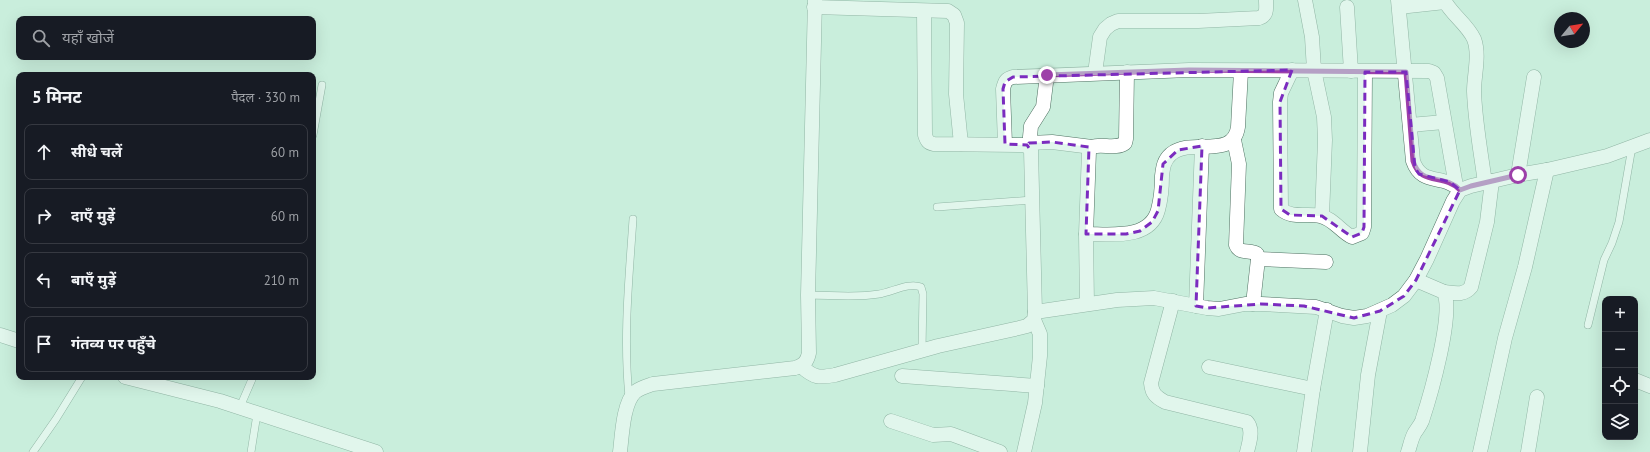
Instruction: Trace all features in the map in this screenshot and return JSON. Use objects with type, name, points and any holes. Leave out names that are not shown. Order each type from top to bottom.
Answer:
[{"type":"street","points":[[1095,73],[1100,37],[1105,29],[1118,21],[1198,21],[1259,18],[1264,16],[1266,12],[1266,0]]},
{"type":"street","points":[[1305,0],[1312,37],[1314,70],[1324,117],[1325,140],[1322,216]]},
{"type":"street","points":[[1416,280],[1444,292],[1463,294],[1471,287],[1487,222],[1488,182],[1476,119],[1474,90],[1476,49],[1474,40],[1468,30],[1453,14],[1445,1],[1399,4],[1413,161],[1419,174],[1450,182],[1458,188],[1488,182],[1518,175],[1548,170],[1607,156],[1650,140]]},
{"type":"street","points":[[620,452],[629,399],[636,392],[653,384],[795,368],[801,366],[807,360],[809,353],[808,295],[815,3],[906,5],[924,11],[948,11],[954,15],[957,23],[956,94],[960,144]]},
{"type":"street","points":[[1347,7],[1351,71]]},
{"type":"street","points":[[924,11],[925,135],[926,140],[930,143],[1005,144],[1029,146],[1052,142],[1092,147],[1096,145],[1117,146],[1125,143],[1126,139],[1127,72]]},
{"type":"street","points":[[1292,70],[1281,93],[1280,102],[1281,209],[1290,215],[1322,216],[1352,237],[1362,232],[1364,227],[1365,72]]},
{"type":"street","points":[[801,366],[809,374],[822,377],[836,375],[922,350],[1027,326],[1034,316],[1087,304],[1135,298],[1154,298],[1219,309],[1252,304],[1304,306],[1327,310],[1342,316],[1354,318],[1366,316],[1392,305],[1404,296],[1416,280],[1440,233],[1458,188],[1444,122],[1437,78],[1434,73],[1429,71],[1365,72],[1292,70],[1127,72],[1007,78],[1004,89],[1005,144]]},
{"type":"street","points":[[1086,234],[1126,234],[1140,231],[1152,222],[1158,211],[1164,164],[1170,155],[1178,150],[1202,146],[1220,146],[1234,140],[1237,135],[1238,127],[1241,71]]},
{"type":"street","points":[[1024,452],[1037,386],[1041,341],[1034,316],[1031,155],[1029,146],[1031,126],[1043,107],[1047,75]]},
{"type":"street","points":[[1518,175],[1534,77]]},
{"type":"street","points":[[1410,125],[1444,122]]},
{"type":"street","points":[[1234,140],[1239,164],[1236,246],[1241,252],[1254,252],[1257,254],[1258,258],[1252,304]]},
{"type":"street","points":[[1196,306],[1202,146]]},
{"type":"street","points":[[1087,304],[1086,234],[1089,151],[1092,147]]},
{"type":"street","points":[[1480,452],[1505,338],[1527,259],[1548,170]]},
{"type":"street","points":[[1258,258],[1326,262]]},
{"type":"street","points":[[1408,452],[1414,434],[1421,424],[1438,362],[1446,302],[1444,292]]},
{"type":"street","points":[[1173,301],[1151,383],[1151,391],[1156,397],[1165,402],[1247,422],[1251,431],[1247,452]]},
{"type":"street","points":[[1304,452],[1312,389],[1327,310]]},
{"type":"street","points":[[1360,452],[1368,375],[1380,311]]},
{"type":"street","points":[[0,335],[16,341]]},
{"type":"street","points":[[1209,367],[1312,389]]},
{"type":"street","points":[[902,376],[1037,386]]},
{"type":"street","points":[[137,380],[240,407],[376,452]]},
{"type":"street","points":[[1638,381],[1650,386]]},
{"type":"street","points":[[1528,452],[1537,397]]},
{"type":"street","points":[[891,421],[933,435],[951,434],[1000,452]]},
{"type":"lane","points":[[316,118],[322,85]]},
{"type":"lane","points":[[1588,325],[1604,260],[1620,222],[1632,147]]},
{"type":"lane","points":[[937,207],[1032,200]]},
{"type":"lane","points":[[629,399],[626,368],[626,336],[633,219]]},
{"type":"lane","points":[[808,295],[866,296],[903,288],[921,287],[923,294],[922,350]]},
{"type":"lane","points":[[33,452],[80,380]]},
{"type":"lane","points":[[240,407],[252,380]]},
{"type":"lane","points":[[251,452],[258,414]]},
{"type":"highlighted area","points":[[1292,70],[1280,102],[1281,209],[1290,215],[1322,216],[1352,237],[1362,233],[1364,227],[1365,72],[1406,72],[1415,168],[1419,174],[1450,182],[1460,190],[1416,280],[1404,296],[1380,311],[1354,318],[1304,306],[1261,304],[1207,308],[1196,306],[1202,146],[1178,150],[1163,164],[1158,211],[1152,222],[1140,231],[1126,234],[1086,234],[1089,147],[1052,142],[1029,143],[1029,148],[1027,145],[1005,144],[1003,89],[1005,82],[1013,77]]},
{"type":"route","points":[[1047,75],[1189,70],[1406,72],[1413,161],[1419,174],[1450,182],[1460,190],[1518,175]]}]
